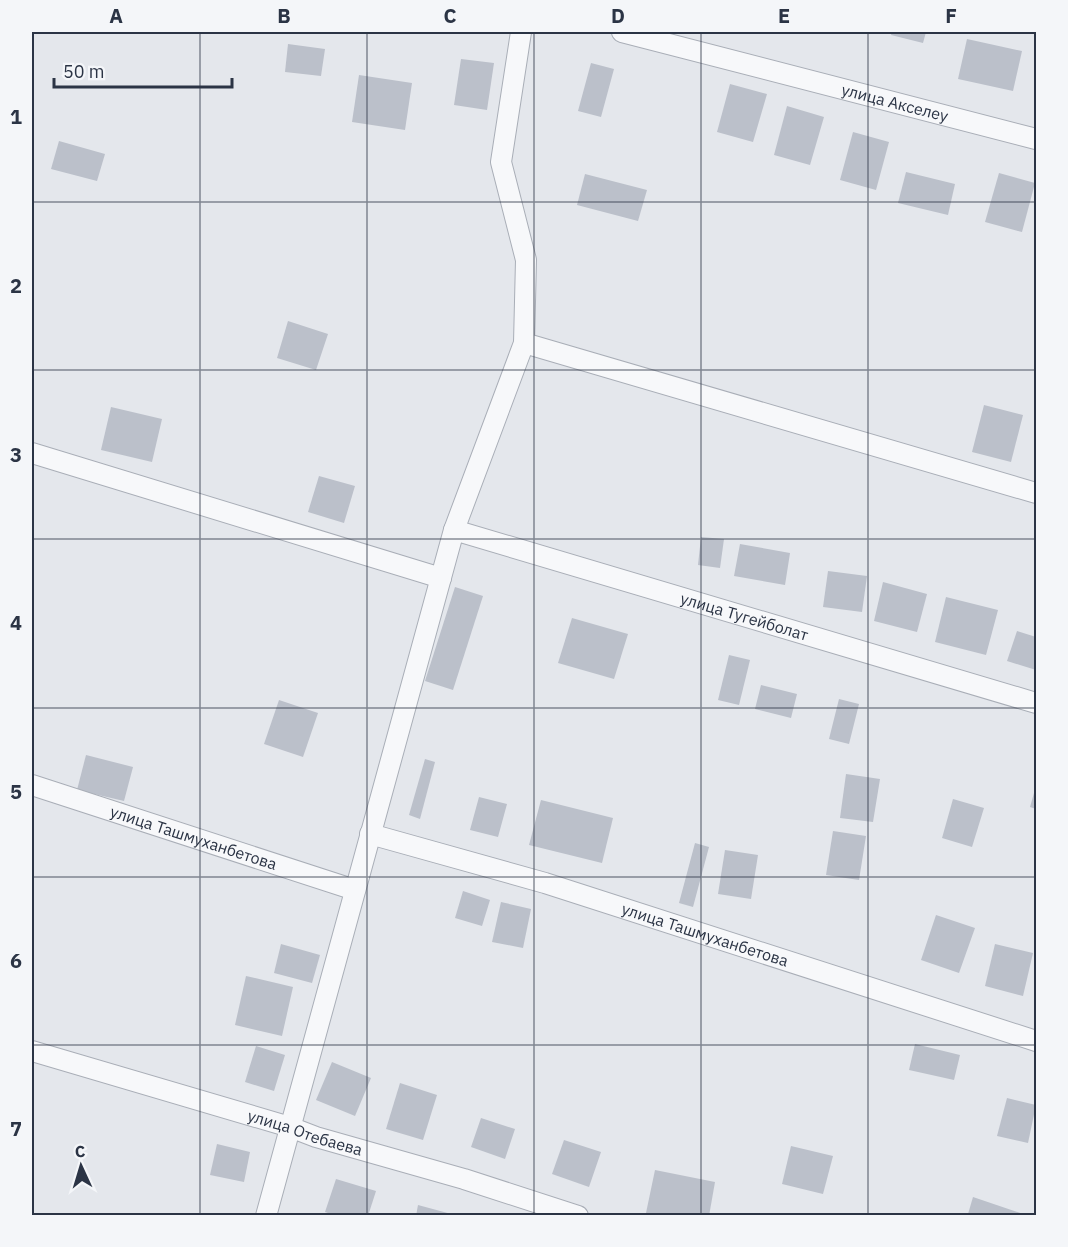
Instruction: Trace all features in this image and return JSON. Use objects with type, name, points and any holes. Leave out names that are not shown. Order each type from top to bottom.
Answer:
[{"type":"street","points":[[266,1215],[454,530],[524,343],[526,260],[501,162],[521,32]]},
{"type":"street","name":"улица Акселеу","points":[[622,32],[1036,140]]},
{"type":"street","points":[[524,343],[1036,493]]},
{"type":"street","points":[[32,453],[441,578]]},
{"type":"street","name":"улица Тугейболат","points":[[454,530],[1036,703]]},
{"type":"street","name":"улица Ташмуханбетова","points":[[32,785],[355,890]]},
{"type":"street","name":"улица Ташмуханбетова","points":[[370,834],[545,883],[1036,1041]]},
{"type":"street","name":"улица Отебаева","points":[[32,1052],[290,1127],[316,1137],[464,1179],[578,1215]]},
{"type":"building","points":[[892,32],[926,32],[923,43],[891,35]]},
{"type":"building","points":[[967,39],[1022,51],[1013,91],[958,79]]},
{"type":"building","points":[[288,44],[325,49],[321,76],[285,72]]},
{"type":"building","points":[[461,59],[494,63],[487,110],[454,105]]},
{"type":"building","points":[[591,63],[614,69],[601,117],[578,111]]},
{"type":"building","points":[[359,75],[412,83],[405,130],[352,122]]},
{"type":"building","points":[[730,84],[767,94],[753,142],[717,132]]},
{"type":"building","points":[[787,106],[824,117],[810,165],[774,155]]},
{"type":"building","points":[[853,132],[889,142],[876,190],[840,180]]},
{"type":"building","points":[[59,141],[105,154],[97,181],[51,169]]},
{"type":"building","points":[[906,172],[955,184],[948,215],[898,203]]},
{"type":"building","points":[[999,173],[1035,183],[1022,232],[985,222]]},
{"type":"building","points":[[585,174],[647,190],[638,221],[577,205]]},
{"type":"building","points":[[288,321],[328,334],[316,370],[277,358]]},
{"type":"building","points":[[984,405],[1023,415],[1011,462],[972,452]]},
{"type":"building","points":[[111,407],[162,419],[152,462],[101,450]]},
{"type":"building","points":[[319,476],[355,486],[344,523],[308,512]]},
{"type":"building","points":[[701,537],[724,539],[720,568],[698,565]]},
{"type":"building","points":[[740,544],[790,553],[785,585],[734,576]]},
{"type":"building","points":[[828,571],[867,576],[862,612],[823,607]]},
{"type":"building","points":[[883,582],[927,594],[917,632],[874,621]]},
{"type":"building","points":[[455,587],[483,596],[453,690],[425,681]]},
{"type":"building","points":[[946,597],[998,610],[986,655],[935,642]]},
{"type":"building","points":[[572,618],[628,634],[614,679],[558,663]]},
{"type":"building","points":[[1017,631],[1036,637],[1036,670],[1007,661]]},
{"type":"building","points":[[729,655],[750,660],[739,705],[718,700]]},
{"type":"building","points":[[761,685],[797,694],[791,718],[755,709]]},
{"type":"building","points":[[839,699],[859,704],[849,744],[829,739]]},
{"type":"building","points":[[279,700],[318,713],[303,757],[264,744]]},
{"type":"building","points":[[86,755],[133,767],[124,801],[77,790]]},
{"type":"building","points":[[425,759],[435,762],[420,819],[409,815]]},
{"type":"building","points":[[846,774],[880,779],[873,822],[840,818]]},
{"type":"building","points":[[1036,786],[1036,809],[1030,807]]},
{"type":"building","points":[[479,797],[507,804],[498,837],[470,830]]},
{"type":"building","points":[[953,799],[984,808],[972,847],[942,838]]},
{"type":"building","points":[[541,800],[613,818],[602,863],[529,845]]},
{"type":"building","points":[[833,831],[866,836],[859,880],[826,875]]},
{"type":"building","points":[[695,843],[709,847],[693,907],[679,903]]},
{"type":"building","points":[[725,850],[758,855],[751,899],[718,894]]},
{"type":"building","points":[[463,891],[490,900],[482,926],[455,918]]},
{"type":"building","points":[[501,902],[531,909],[523,948],[492,942]]},
{"type":"building","points":[[936,915],[975,928],[959,973],[921,960]]},
{"type":"building","points":[[281,944],[320,955],[312,983],[274,973]]},
{"type":"building","points":[[995,944],[1033,953],[1023,996],[985,986]]},
{"type":"building","points":[[246,976],[293,987],[282,1036],[235,1025]]},
{"type":"building","points":[[915,1044],[960,1055],[954,1080],[909,1070]]},
{"type":"building","points":[[256,1046],[285,1055],[274,1091],[245,1082]]},
{"type":"building","points":[[332,1062],[371,1078],[355,1116],[316,1100]]},
{"type":"building","points":[[400,1083],[437,1095],[423,1140],[386,1129]]},
{"type":"building","points":[[1007,1098],[1036,1105],[1028,1143],[997,1136]]},
{"type":"building","points":[[481,1118],[515,1129],[505,1159],[471,1147]]},
{"type":"building","points":[[564,1140],[601,1152],[589,1187],[552,1174]]},
{"type":"building","points":[[217,1144],[250,1152],[244,1182],[210,1175]]},
{"type":"building","points":[[791,1146],[833,1156],[823,1194],[782,1184]]},
{"type":"building","points":[[655,1170],[715,1182],[709,1216],[656,1216],[646,1213]]},
{"type":"building","points":[[336,1179],[376,1191],[368,1216],[337,1216],[325,1212]]},
{"type":"building","points":[[973,1197],[1026,1215],[1026,1216],[968,1214]]},
{"type":"building","points":[[418,1205],[455,1215],[455,1216],[416,1216]]}]
